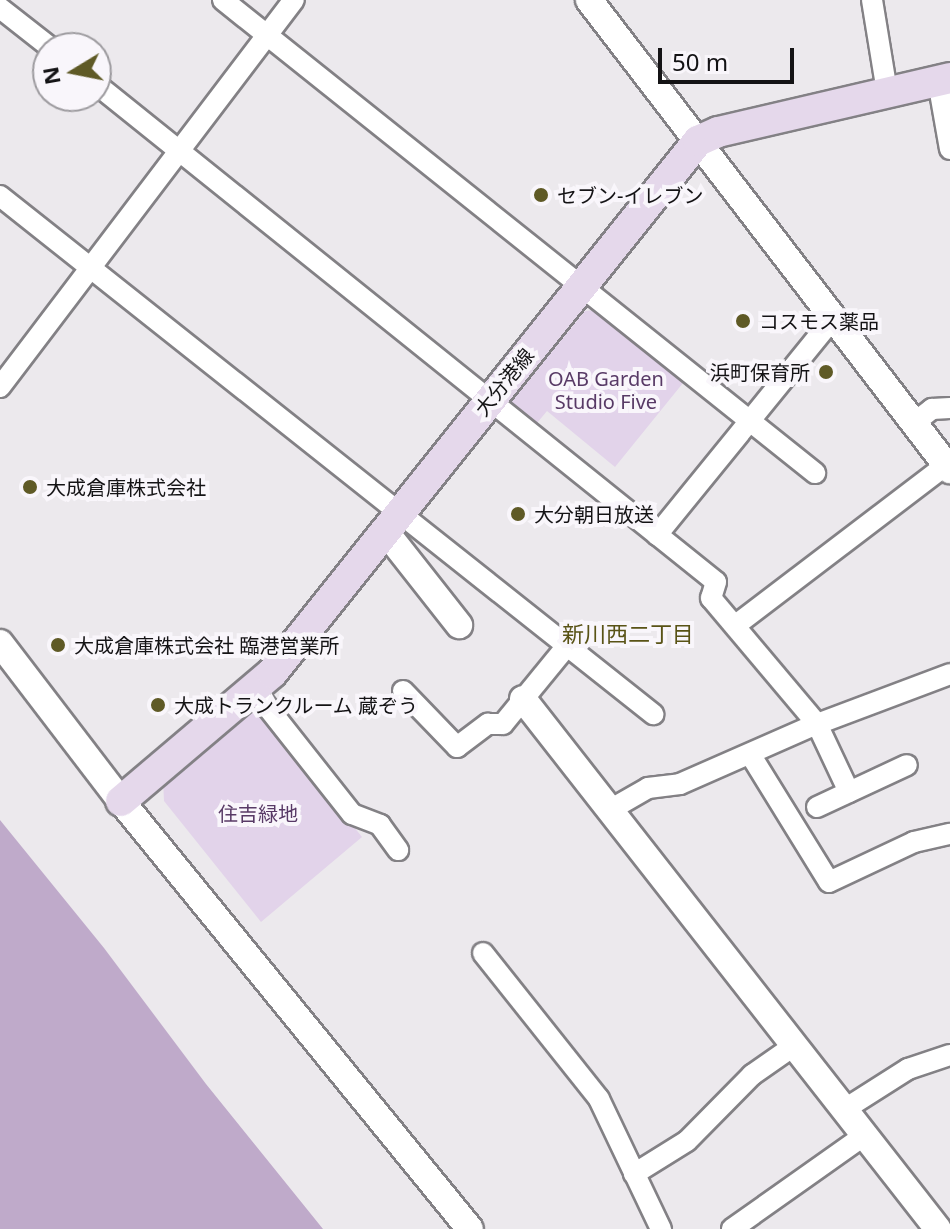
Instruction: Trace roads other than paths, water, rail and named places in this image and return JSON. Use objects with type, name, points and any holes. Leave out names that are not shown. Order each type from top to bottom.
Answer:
[{"type":"main road","points":[[698,141],[718,132],[944,79]]},
{"type":"main road","name":"大分港線","points":[[121,801],[254,690],[698,141]]},
{"type":"street","points":[[223,0],[815,473]]},
{"type":"street","points":[[0,387],[92,270],[294,0]]},
{"type":"street","points":[[589,0],[948,467],[736,625]]},
{"type":"street","points":[[872,0],[887,92]]},
{"type":"street","points":[[0,8],[32,33]]},
{"type":"street","points":[[944,79],[950,149]]},
{"type":"street","points":[[112,97],[716,582],[711,598],[817,724],[849,792]]},
{"type":"street","points":[[0,196],[392,523],[566,647],[653,714]]},
{"type":"street","points":[[657,535],[834,317]]},
{"type":"street","points":[[914,423],[932,409],[950,408]]},
{"type":"street","points":[[392,523],[459,625]]},
{"type":"street","points":[[0,643],[121,801],[470,1229]]},
{"type":"street","points":[[403,691],[457,747],[488,724],[503,724],[566,647]]},
{"type":"street","points":[[608,811],[648,788],[680,784],[817,724],[948,680]]},
{"type":"street","points":[[254,690],[352,814],[380,825],[398,850]]},
{"type":"street","points":[[523,699],[938,1229]]},
{"type":"street","points":[[750,754],[829,882],[914,842],[950,834]]},
{"type":"street","points":[[817,807],[907,765]]},
{"type":"street","points":[[483,953],[599,1099],[661,1229]]},
{"type":"street","points":[[634,1174],[687,1141],[752,1075],[795,1045]]},
{"type":"street","points":[[845,1109],[908,1069],[950,1055]]},
{"type":"street","points":[[732,1229],[865,1135]]},
{"type":"place","name":"セブン-イレブン","points":[[541,195]]},
{"type":"place","name":"コスモス薬品","points":[[743,321]]},
{"type":"place","name":"浜町保育所","points":[[826,372]]},
{"type":"place","name":"大成倉庫株式会社","points":[[30,487]]},
{"type":"place","name":"大分朝日放送","points":[[518,514]]},
{"type":"place","name":"大成倉庫株式会社 臨港営業所","points":[[58,645]]},
{"type":"place","name":"大成トランクルーム 蔵ぞう","points":[[158,705]]},
{"type":"district","name":"新川西二丁目","points":[[628,634]]},
{"type":"park label","name":"OAB Garden Studio Five","points":[[606,390]]},
{"type":"park label","name":"住吉緑地","points":[[258,813]]}]
